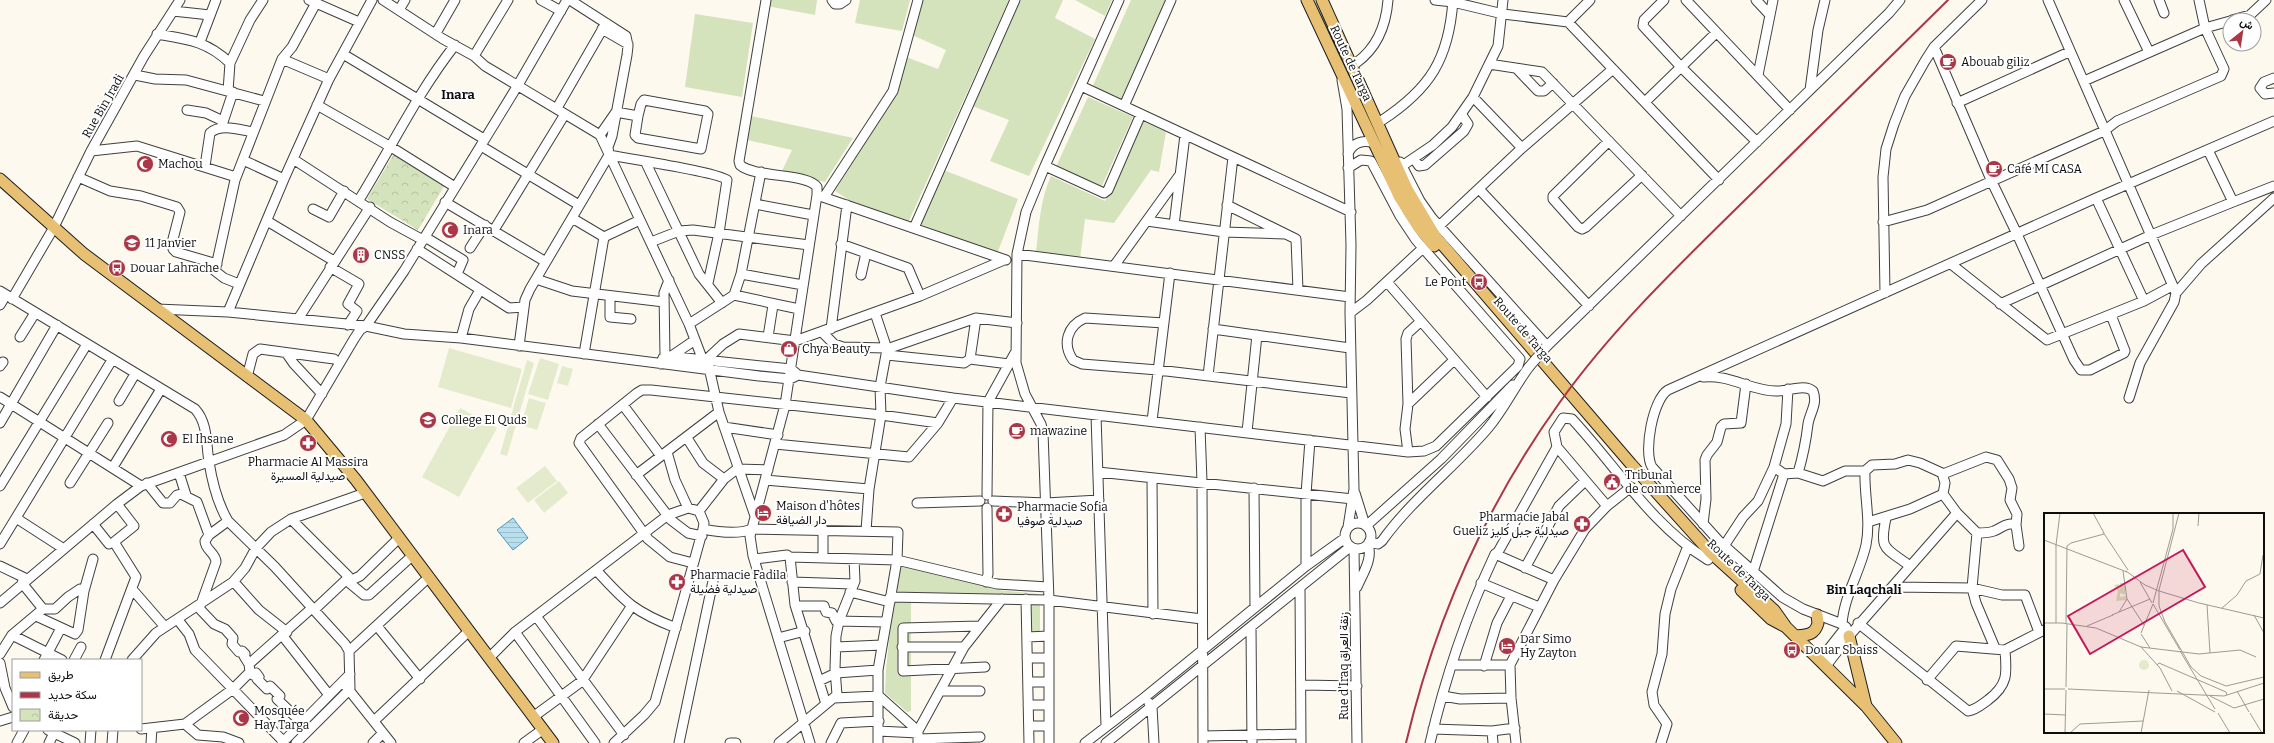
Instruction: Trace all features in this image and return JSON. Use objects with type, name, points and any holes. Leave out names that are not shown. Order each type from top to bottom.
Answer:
[{"type":"main road","name":"Route de Targa","points":[[1307,0],[1399,196],[1427,238],[1708,560],[1771,620],[1786,627]]},
{"type":"main road","name":"Route de Targa","points":[[1322,0],[1407,189],[1435,236],[1711,553],[1774,610],[1786,627],[1866,706],[1896,743]]},
{"type":"main road","points":[[0,180],[54,229],[157,309],[306,420],[365,493],[552,743]]},
{"type":"main road","points":[[1796,636],[1807,635],[1813,632],[1818,623],[1817,615]]},
{"type":"main road","points":[[1846,629],[1866,706]]},
{"type":"street","name":"Rue Bin Jradi","points":[[0,305],[54,229],[91,151],[157,34],[180,0]]},
{"type":"street","points":[[200,42],[216,0]]},
{"type":"street","points":[[204,166],[210,133],[222,124],[230,91],[230,63],[250,20],[263,0]]},
{"type":"street","points":[[228,312],[284,179],[329,79],[372,0]]},
{"type":"street","points":[[384,0],[474,56],[485,66],[600,135],[669,280],[695,340],[705,358],[719,412],[737,469],[755,516]]},
{"type":"street","points":[[399,10],[405,0]]},
{"type":"street","points":[[436,33],[455,0]]},
{"type":"street","points":[[474,56],[508,0]]},
{"type":"street","points":[[541,0],[561,11]]},
{"type":"street","points":[[0,603],[117,504],[144,485],[209,464],[284,435],[306,420],[354,339],[360,330],[366,326],[424,239],[518,86],[567,0]]},
{"type":"street","points":[[519,346],[525,300],[609,155],[608,147],[628,44],[570,0]]},
{"type":"street","points":[[766,0],[739,161],[744,168],[813,182],[817,187],[820,196]]},
{"type":"street","points":[[832,0],[838,4],[843,4],[846,0]]},
{"type":"street","points":[[810,743],[755,559],[750,536],[793,375],[799,309],[813,215],[820,196],[893,92],[918,0]]},
{"type":"street","points":[[914,228],[1015,0]]},
{"type":"street","points":[[1049,743],[1049,600],[1043,432],[1018,374],[1015,352],[1017,323],[1017,257],[1026,212],[1044,166],[1119,0]]},
{"type":"street","points":[[1124,106],[1171,0]]},
{"type":"street","points":[[1327,0],[1381,121],[1420,201],[1439,226],[1547,346]]},
{"type":"street","points":[[1356,64],[1366,56],[1380,35],[1387,14],[1388,0]]},
{"type":"street","points":[[1435,0],[1453,1],[1503,14],[1568,22],[1719,180]]},
{"type":"street","points":[[1402,166],[1414,159],[1449,131],[1462,115],[1473,97],[1498,46],[1503,14],[1503,0]]},
{"type":"street","points":[[1568,22],[1590,0]]},
{"type":"street","points":[[1664,0],[1644,20],[1643,25],[1681,67],[1757,142]]},
{"type":"street","points":[[1686,0],[1790,110]]},
{"type":"street","points":[[1756,0],[1769,14]]},
{"type":"street","points":[[1758,75],[1773,0]]},
{"type":"street","points":[[1810,90],[1818,30],[1826,0]]},
{"type":"street","points":[[1368,562],[1382,541],[1405,512],[1488,428],[1521,378],[1547,346],[1719,180],[1889,13],[1900,0]]},
{"type":"street","points":[[1885,293],[1883,177],[1886,148],[1905,96],[1916,74],[1934,47],[1982,0]]},
{"type":"street","points":[[2048,0],[2174,290],[2174,302],[2140,363],[2128,398]]},
{"type":"street","points":[[2124,0],[2149,52]]},
{"type":"street","points":[[2159,0],[2164,13]]},
{"type":"street","points":[[1883,222],[1927,210],[1992,182],[2104,131],[2117,121],[2221,76],[2224,69],[2205,28],[2198,0]]},
{"type":"street","points":[[2255,4],[2266,0]]},
{"type":"street","points":[[239,284],[220,276],[215,271],[236,177],[254,132],[264,101],[282,59],[292,47],[312,1],[360,22]]},
{"type":"street","points":[[1381,121],[1410,100],[1429,80],[1437,67],[1449,36],[1453,1]]},
{"type":"street","points":[[173,11],[210,15]]},
{"type":"street","points":[[2084,81],[2205,28],[2222,23]]},
{"type":"street","points":[[556,108],[604,26]]},
{"type":"street","points":[[1645,102],[1716,33]]},
{"type":"street","points":[[157,34],[200,42],[230,63]]},
{"type":"street","points":[[359,200],[418,98],[438,67],[455,45]]},
{"type":"street","points":[[1934,47],[1992,182],[2079,368],[2090,370],[2122,356],[2125,351],[2111,315]]},
{"type":"street","points":[[1957,103],[2070,52]]},
{"type":"street","points":[[343,54],[418,98],[529,174],[579,205]]},
{"type":"street","points":[[282,59],[329,79]]},
{"type":"street","points":[[1489,64],[1542,72],[1575,104],[1681,216]]},
{"type":"street","points":[[1516,68],[1538,91],[1544,91],[1554,83]]},
{"type":"street","points":[[1439,226],[1522,148],[1575,104],[1613,69]]},
{"type":"street","points":[[1084,743],[1145,697],[1203,648],[1306,566],[1345,538],[1354,494],[1350,348],[1351,212],[1347,156],[1347,109],[1341,72]]},
{"type":"street","points":[[135,75],[155,79],[186,80],[264,101]]},
{"type":"street","points":[[2274,78],[2264,82],[2260,88],[2265,94],[2274,93]]},
{"type":"street","points":[[1081,86],[1351,212]]},
{"type":"street","points":[[1473,97],[1522,148]]},
{"type":"street","points":[[644,100],[705,111],[708,118],[703,146],[698,149],[638,138],[635,135],[638,116],[641,104],[644,100]]},
{"type":"street","points":[[317,105],[391,147],[455,187]]},
{"type":"street","points":[[186,110],[206,112],[222,124],[254,132]]},
{"type":"street","points":[[616,112],[638,116]]},
{"type":"street","points":[[600,135],[616,112]]},
{"type":"street","points":[[494,230],[565,114]]},
{"type":"street","points":[[1044,166],[1104,193],[1108,190],[1141,114]]},
{"type":"street","points":[[1846,629],[1788,602],[1724,546],[1652,467],[1648,457],[1658,401],[1664,393],[2096,198],[2274,121]]},
{"type":"street","points":[[1174,225],[1185,135]]},
{"type":"street","points":[[1347,156],[1349,150],[1356,144],[1365,141],[1374,143]]},
{"type":"street","points":[[1609,141],[1553,196],[1578,227],[1582,229],[1586,227],[1642,175]]},
{"type":"street","points":[[91,151],[137,146],[236,177]]},
{"type":"street","points":[[2208,150],[2233,202]]},
{"type":"street","points":[[609,155],[724,177],[728,184],[708,283]]},
{"type":"street","points":[[1208,376],[1232,157]]},
{"type":"street","points":[[293,159],[370,207],[390,222],[463,260],[457,274]]},
{"type":"street","points":[[243,160],[284,179]]},
{"type":"street","points":[[157,309],[228,312],[366,326],[404,334],[461,338],[584,354],[666,359],[705,358],[793,375],[952,398],[1408,452],[1424,451],[1436,446],[1487,397],[1518,366],[1519,358],[1423,248],[1400,216],[1371,161],[1361,160],[1348,168]]},
{"type":"street","points":[[646,163],[699,274],[708,283],[722,303]]},
{"type":"street","points":[[689,324],[734,296],[741,274],[761,172]]},
{"type":"street","points":[[1114,266],[1179,176]]},
{"type":"street","points":[[78,177],[110,191],[141,196],[177,207],[180,212],[173,239],[173,249],[176,252],[217,264]]},
{"type":"street","points":[[2000,304],[2151,235],[2274,186]]},
{"type":"street","points":[[1479,189],[1589,306]]},
{"type":"street","points":[[313,209],[330,217],[344,191]]},
{"type":"street","points":[[820,196],[1004,260]]},
{"type":"street","points":[[2096,198],[2144,301]]},
{"type":"street","points":[[1951,264],[2044,339],[2052,339],[2174,290],[2274,198]]},
{"type":"street","points":[[446,202],[546,262]]},
{"type":"street","points":[[755,204],[813,215]]},
{"type":"street","points":[[847,205],[826,330],[834,344],[843,347],[887,351],[964,363],[970,359],[1009,364]]},
{"type":"street","points":[[1227,205],[1294,237],[1298,241],[1298,290]]},
{"type":"street","points":[[298,319],[370,207]]},
{"type":"street","points":[[572,218],[604,238]]},
{"type":"street","points":[[604,238],[640,220]]},
{"type":"street","points":[[267,221],[332,264],[359,284],[348,304],[357,311],[348,325]]},
{"type":"street","points":[[1147,221],[1224,232],[1285,234]]},
{"type":"street","points":[[470,248],[485,226]]},
{"type":"street","points":[[651,242],[679,232],[719,233],[809,245]]},
{"type":"street","points":[[584,354],[604,238]]},
{"type":"street","points":[[841,244],[908,268],[920,296]]},
{"type":"street","points":[[1350,313],[1387,282],[1423,248]]},
{"type":"street","points":[[417,249],[509,308],[524,307]]},
{"type":"street","points":[[861,275],[866,253]]},
{"type":"street","points":[[705,358],[736,334],[796,341],[920,296],[1004,260],[1017,257],[1114,266],[1350,297]]},
{"type":"street","points":[[1152,421],[1170,273]]},
{"type":"street","points":[[741,274],[803,285]]},
{"type":"street","points":[[536,279],[560,288],[594,294],[664,302]]},
{"type":"street","points":[[666,359],[664,293],[669,280]]},
{"type":"street","points":[[1387,282],[1453,361],[1487,397]]},
{"type":"street","points":[[461,338],[469,310],[480,290]]},
{"type":"street","points":[[6,295],[195,409],[201,417],[209,464],[221,507],[228,521],[256,548],[313,609],[341,640],[348,651],[350,674],[346,686],[330,709],[302,741]]},
{"type":"street","points":[[610,296],[610,317],[631,320]]},
{"type":"street","points":[[734,296],[799,309]]},
{"type":"street","points":[[768,338],[773,305]]},
{"type":"street","points":[[20,337],[35,313]]},
{"type":"street","points":[[866,531],[869,490],[881,415],[880,387],[887,351],[874,313]]},
{"type":"street","points":[[887,351],[976,318],[1017,323]]},
{"type":"street","points":[[970,359],[976,318]]},
{"type":"street","points":[[1164,323],[1085,318],[1076,323],[1066,338],[1068,352],[1076,363],[1158,370],[1351,393]]},
{"type":"street","points":[[1408,452],[1405,429],[1408,404],[1406,339],[1408,333],[1420,322]]},
{"type":"street","points":[[0,423],[57,325]]},
{"type":"street","points":[[1213,328],[1350,348]]},
{"type":"street","points":[[1247,432],[1258,335]]},
{"type":"street","points":[[666,359],[695,340]]},
{"type":"street","points":[[0,486],[87,344]]},
{"type":"street","points":[[247,377],[256,350],[264,349],[287,354],[334,359]]},
{"type":"street","points":[[986,582],[988,574],[988,402],[1015,352]]},
{"type":"street","points":[[287,354],[294,364],[322,394]]},
{"type":"street","points":[[666,359],[708,370],[793,375]]},
{"type":"street","points":[[0,544],[112,360]]},
{"type":"street","points":[[1408,404],[1453,361]]},
{"type":"street","points":[[119,401],[135,374]]},
{"type":"street","points":[[1694,379],[1718,376],[1769,391],[1807,388],[1813,391],[1815,396],[1814,408],[1808,423],[1806,446],[1798,473]]},
{"type":"street","points":[[1366,526],[1379,516],[1441,459],[1491,406],[1521,378]]},
{"type":"street","points":[[1703,524],[1706,499],[1705,460],[1717,442],[1721,427],[1724,424],[1742,423],[1746,384]]},
{"type":"street","points":[[113,467],[161,389]]},
{"type":"street","points":[[693,564],[679,560],[660,551],[644,533],[579,443],[581,438],[637,393],[646,389],[716,398],[881,415],[938,423]]},
{"type":"street","points":[[1724,546],[1743,517],[1758,501],[1774,467],[1786,424],[1788,389]]},
{"type":"street","points":[[0,397],[144,485],[163,503],[170,503],[177,495],[186,495],[197,502],[209,535]]},
{"type":"street","points":[[775,444],[911,457],[938,423],[952,398]]},
{"type":"street","points":[[623,405],[664,454],[688,508]]},
{"type":"street","points":[[636,475],[719,412]]},
{"type":"street","points":[[1096,414],[1106,726]]},
{"type":"street","points":[[1607,506],[1557,447],[1555,428],[1563,418],[1569,417],[1667,528],[1688,546],[1708,560]]},
{"type":"street","points":[[70,483],[108,423]]},
{"type":"street","points":[[598,424],[677,527],[688,533],[747,531],[752,529],[823,529],[898,532],[900,535],[897,560],[878,670],[878,743]]},
{"type":"street","points":[[724,427],[778,434]]},
{"type":"street","points":[[1200,427],[1202,482],[1202,619],[1204,665],[1203,739],[1301,739],[1302,685],[1300,589]]},
{"type":"street","points":[[686,438],[703,463],[724,479]]},
{"type":"street","points":[[1306,566],[1306,494],[1310,440]]},
{"type":"street","points":[[1430,743],[1452,664],[1481,583],[1495,554],[1498,552],[1557,447]]},
{"type":"street","points":[[1774,467],[1784,474],[1798,473],[1824,481],[1845,471],[1865,471],[1872,465],[1895,464],[1908,460],[1920,462],[1943,474],[1986,457],[1997,460],[2009,479],[2012,488],[2010,500],[2017,514],[2016,525],[2019,546]]},
{"type":"street","points":[[700,511],[724,479],[737,469],[768,470]]},
{"type":"street","points":[[1846,629],[1847,598],[1864,550],[1868,522],[1865,471]]},
{"type":"street","points":[[1098,472],[1306,494],[1354,494]]},
{"type":"street","points":[[179,473],[186,495]]},
{"type":"street","points":[[1753,572],[1784,474]]},
{"type":"street","points":[[1943,474],[1945,483],[1943,494],[1957,513],[1977,533]]},
{"type":"street","points":[[1152,478],[1153,614]]},
{"type":"street","points":[[764,480],[869,490]]},
{"type":"street","points":[[1525,568],[1559,506],[1585,481]]},
{"type":"street","points":[[1516,743],[1511,698],[1510,665],[1539,607],[1585,529],[1607,506],[1631,487]]},
{"type":"street","points":[[1254,488],[1255,607]]},
{"type":"street","points":[[133,659],[151,637],[234,582],[245,568],[256,548],[271,532],[291,519],[365,493]]},
{"type":"street","points":[[1106,743],[1300,589],[1339,556],[1352,548],[1361,549],[1368,543],[1370,534],[1354,494]]},
{"type":"street","points":[[1868,522],[1886,518],[1943,494]]},
{"type":"street","points":[[917,503],[987,501],[1046,503],[1099,500]]},
{"type":"street","points":[[105,659],[136,577],[114,542],[134,525],[117,504]]},
{"type":"street","points":[[489,658],[515,632],[598,571],[668,515],[688,508],[700,511],[703,517],[702,532],[655,702],[624,735],[614,743]]},
{"type":"street","points":[[1360,508],[1369,515],[1379,516]]},
{"type":"street","points":[[1823,663],[1846,629],[1858,623],[1893,586],[1957,513]]},
{"type":"street","points":[[16,518],[64,550]]},
{"type":"street","points":[[1886,518],[1882,539],[1883,544],[1910,566]]},
{"type":"street","points":[[291,519],[349,577],[347,581]]},
{"type":"street","points":[[199,605],[216,562],[215,556],[204,544],[209,535],[228,521]]},
{"type":"street","points":[[1348,527],[1358,523],[1366,526]]},
{"type":"street","points":[[93,524],[109,544]]},
{"type":"street","points":[[1977,533],[1994,531],[2005,525],[2016,525]]},
{"type":"street","points":[[823,529],[823,557]]},
{"type":"street","points":[[1977,533],[1972,588],[1976,603],[1994,648]]},
{"type":"street","points":[[142,729],[185,724],[234,689],[249,668],[284,634],[347,581],[360,576],[399,538]]},
{"type":"street","points":[[1345,538],[1352,548]]},
{"type":"street","points":[[1368,543],[1378,544],[1382,541]]},
{"type":"street","name":"Rue d'Iraq زنقة العراق","points":[[1356,590],[1368,562],[1370,554],[1368,543]]},
{"type":"street","points":[[1661,743],[1668,724],[1654,705],[1652,692],[1662,654],[1665,614],[1671,590],[1688,546]]},
{"type":"street","name":"Rue d'Iraq زنقة العراق","points":[[1352,548],[1356,590],[1357,743]]},
{"type":"street","points":[[1495,554],[1554,580]]},
{"type":"street","points":[[755,559],[787,555],[790,557],[897,560],[986,582],[1016,587],[1048,587]]},
{"type":"street","points":[[347,581],[364,595],[369,595],[412,556]]},
{"type":"street","points":[[1339,556],[1347,558],[1355,568]]},
{"type":"street","points":[[790,557],[796,606],[805,631],[826,704]]},
{"type":"street","points":[[0,566],[25,581],[39,613],[61,628],[73,634],[77,633],[84,591],[93,559]]},
{"type":"street","points":[[779,743],[834,698],[838,692],[835,669],[839,621],[855,578],[854,559]]},
{"type":"street","points":[[598,571],[631,607],[648,618],[676,628]]},
{"type":"street","points":[[348,651],[428,578]]},
{"type":"street","points":[[678,743],[712,581]]},
{"type":"street","points":[[234,582],[259,610],[284,634],[326,698],[330,709]]},
{"type":"street","points":[[792,582],[852,588],[890,599],[1049,600],[1102,608],[1202,619]]},
{"type":"street","points":[[1481,583],[1539,607]]},
{"type":"street","points":[[1893,586],[1972,588],[2002,595],[2025,595],[2042,631],[2005,650],[1956,646],[1927,680]]},
{"type":"street","points":[[0,654],[12,635],[39,613],[55,609],[80,589],[84,591]]},
{"type":"street","points":[[132,589],[165,627]]},
{"type":"street","points":[[1484,666],[1497,623],[1511,596]]},
{"type":"street","points":[[918,736],[964,647],[1002,599]]},
{"type":"street","points":[[1026,599],[1029,743]]},
{"type":"street","points":[[199,605],[214,624],[225,629],[233,638],[232,644],[239,652],[242,651],[245,654],[244,656],[253,675],[256,672],[259,677],[257,679],[267,688],[270,686],[280,696],[277,699],[302,723]]},
{"type":"street","points":[[796,606],[824,606],[826,612],[832,613],[835,620],[839,621],[886,622]]},
{"type":"street","points":[[534,717],[582,681],[631,607]]},
{"type":"street","points":[[536,616],[582,681],[624,735]]},
{"type":"street","points":[[178,620],[189,634],[195,650],[234,689],[283,742],[326,698],[346,686]]},
{"type":"street","points":[[1858,623],[1964,709],[1972,710],[2002,688],[2007,672],[2005,650]]},
{"type":"street","points":[[377,626],[420,679]]},
{"type":"street","points":[[980,626],[903,628],[903,671],[952,670],[985,667]]},
{"type":"street","points":[[1251,627],[1252,739]]},
{"type":"street","points":[[46,656],[61,628]]},
{"type":"street","points":[[374,721],[469,631]]},
{"type":"street","points":[[778,638],[805,631]]},
{"type":"street","points":[[515,632],[595,743]]},
{"type":"street","points":[[12,635],[46,656],[58,659]]},
{"type":"street","points":[[1027,637],[1049,636]]},
{"type":"street","points":[[836,647],[882,645]]},
{"type":"street","points":[[75,659],[81,647]]},
{"type":"street","points":[[902,647],[964,647]]},
{"type":"street","points":[[1028,658],[1049,658]]},
{"type":"street","points":[[0,663],[4,688],[12,705]]},
{"type":"street","points":[[1452,664],[1484,666],[1510,665]]},
{"type":"street","points":[[819,681],[836,673],[878,670]]},
{"type":"street","points":[[1028,682],[1049,682]]},
{"type":"street","points":[[1302,685],[1357,686]]},
{"type":"street","points":[[346,686],[391,743]]},
{"type":"street","points":[[940,691],[980,691]]},
{"type":"street","points":[[834,698],[879,696],[918,736]]},
{"type":"street","points":[[1443,696],[1460,699],[1511,698]]},
{"type":"street","points":[[1145,697],[1152,707],[1154,743]]},
{"type":"street","points":[[1028,706],[1049,705]]},
{"type":"street","points":[[0,721],[12,717]]},
{"type":"street","points":[[832,743],[841,723],[879,721]]},
{"type":"street","points":[[185,724],[196,739],[223,737],[236,742]]},
{"type":"street","points":[[1029,726],[1049,726]]},
{"type":"street","points":[[151,743],[152,728]]},
{"type":"street","points":[[1433,729],[1492,731],[1515,728]]},
{"type":"street","points":[[524,743],[542,730]]},
{"type":"street","points":[[17,743],[23,731]]},
{"type":"street","points":[[90,743],[91,731]]},
{"type":"street","points":[[112,743],[113,731]]},
{"type":"street","points":[[1492,731],[1493,743]]},
{"type":"street","points":[[49,743],[51,732],[75,743]]},
{"type":"street","points":[[878,732],[918,736],[980,736]]},
{"type":"street","points":[[372,743],[383,733]]},
{"type":"street","points":[[730,743],[736,743]]},
{"type":"green space","points":[[768,0],[817,0],[815,15],[767,6]]},
{"type":"green space","points":[[860,0],[910,0],[902,31],[855,23]]},
{"type":"green space","points":[[922,0],[1009,0],[908,223],[860,207],[835,191],[895,97],[906,57],[938,69],[946,50],[912,35]]},
{"type":"green space","points":[[1021,0],[1063,0],[1055,18],[1095,39],[1029,176],[990,161],[1009,120],[972,106]]},
{"type":"green space","points":[[1075,0],[1112,0],[1105,16]]},
{"type":"green space","points":[[1131,0],[1167,0],[1120,103],[1091,90]]},
{"type":"green space","points":[[695,14],[753,23],[742,97],[685,87]]},
{"type":"green space","points":[[1088,97],[1133,117],[1100,190],[1055,169]]},
{"type":"green space","points":[[751,116],[853,138],[825,182],[781,173],[792,150],[747,140]]},
{"type":"green space","points":[[1142,121],[1166,132],[1159,172],[1151,170],[1114,223],[1085,219],[1080,259],[1036,252],[1042,204],[1051,176],[1105,201]]},
{"type":"green space","points":[[395,152],[446,183],[418,230],[367,199]]},
{"type":"green space","points":[[941,169],[1018,199],[997,254],[920,224]]},
{"type":"green space","points":[[449,348],[522,369],[511,408],[438,387]]},
{"type":"green space","points":[[540,358],[559,364],[548,400],[528,394]]},
{"type":"green space","points":[[527,360],[534,363],[507,456],[500,454]]},
{"type":"green space","points":[[562,366],[573,369],[568,386],[557,383]]},
{"type":"green space","points":[[529,398],[546,403],[537,430],[521,425]]},
{"type":"green space","points":[[460,408],[497,428],[459,497],[422,477]]},
{"type":"green space","points":[[545,466],[557,481],[528,503],[516,488]]},
{"type":"green space","points":[[559,481],[568,493],[544,513],[534,500]]},
{"type":"green space","points":[[901,562],[998,590],[1039,594],[1038,596],[900,593],[896,590]]},
{"type":"green space","points":[[911,601],[911,711],[907,712],[885,693],[893,602]]},
{"type":"green space","points":[[1029,602],[1040,602],[1040,635],[1029,635]]},
{"type":"water","points":[[513,518],[528,538],[513,550],[497,530]]},
{"type":"railway","points":[[1406,743],[1432,652],[1466,565],[1486,523],[1509,481],[1533,441],[1560,402],[1580,375],[1624,323],[1695,249],[1948,0]]},
{"type":"place","name":"Abouab giliz","points":[[1948,62]]},
{"type":"place","name":"Machou","points":[[145,164]]},
{"type":"place","name":"Café MI CASA","points":[[1994,169]]},
{"type":"place","name":"Inara","points":[[450,230]]},
{"type":"place","name":"11 Janvier","points":[[132,243]]},
{"type":"place","name":"CNSS","points":[[361,255]]},
{"type":"place","name":"Douar Lahrache","points":[[117,268]]},
{"type":"place","name":"Le Pont","points":[[1479,282]]},
{"type":"place","name":"Chya Beauty","points":[[789,349]]},
{"type":"place","name":"College El Quds","points":[[428,420]]},
{"type":"place","name":"mawazine","points":[[1017,431]]},
{"type":"place","name":"El Ihsane","points":[[169,439]]},
{"type":"place","name":"Pharmacie Al Massira صيدلية المسيرة","points":[[308,443]]},
{"type":"place","name":"Tribunal de commerce","points":[[1612,482]]},
{"type":"place","name":"Maison d'hôtes دار الضيافة","points":[[763,513]]},
{"type":"place","name":"Pharmacie Sofia صيدلية صوفيا","points":[[1004,514]]},
{"type":"place","name":"Pharmacie Jabal Gueliz صيدلية جبل كليز","points":[[1582,524]]},
{"type":"place","name":"Pharmacie Fadila صيدلية فضيلة","points":[[677,582]]},
{"type":"place","name":"Dar Simo Hy Zayton","points":[[1507,646]]},
{"type":"place","name":"Douar Sbaiss","points":[[1792,650]]},
{"type":"place","name":"Mosquée Hay Targa","points":[[241,718]]},
{"type":"district","name":"Inara","points":[[458,94]]},
{"type":"district","name":"Bin Laqchali","points":[[1864,589]]}]
